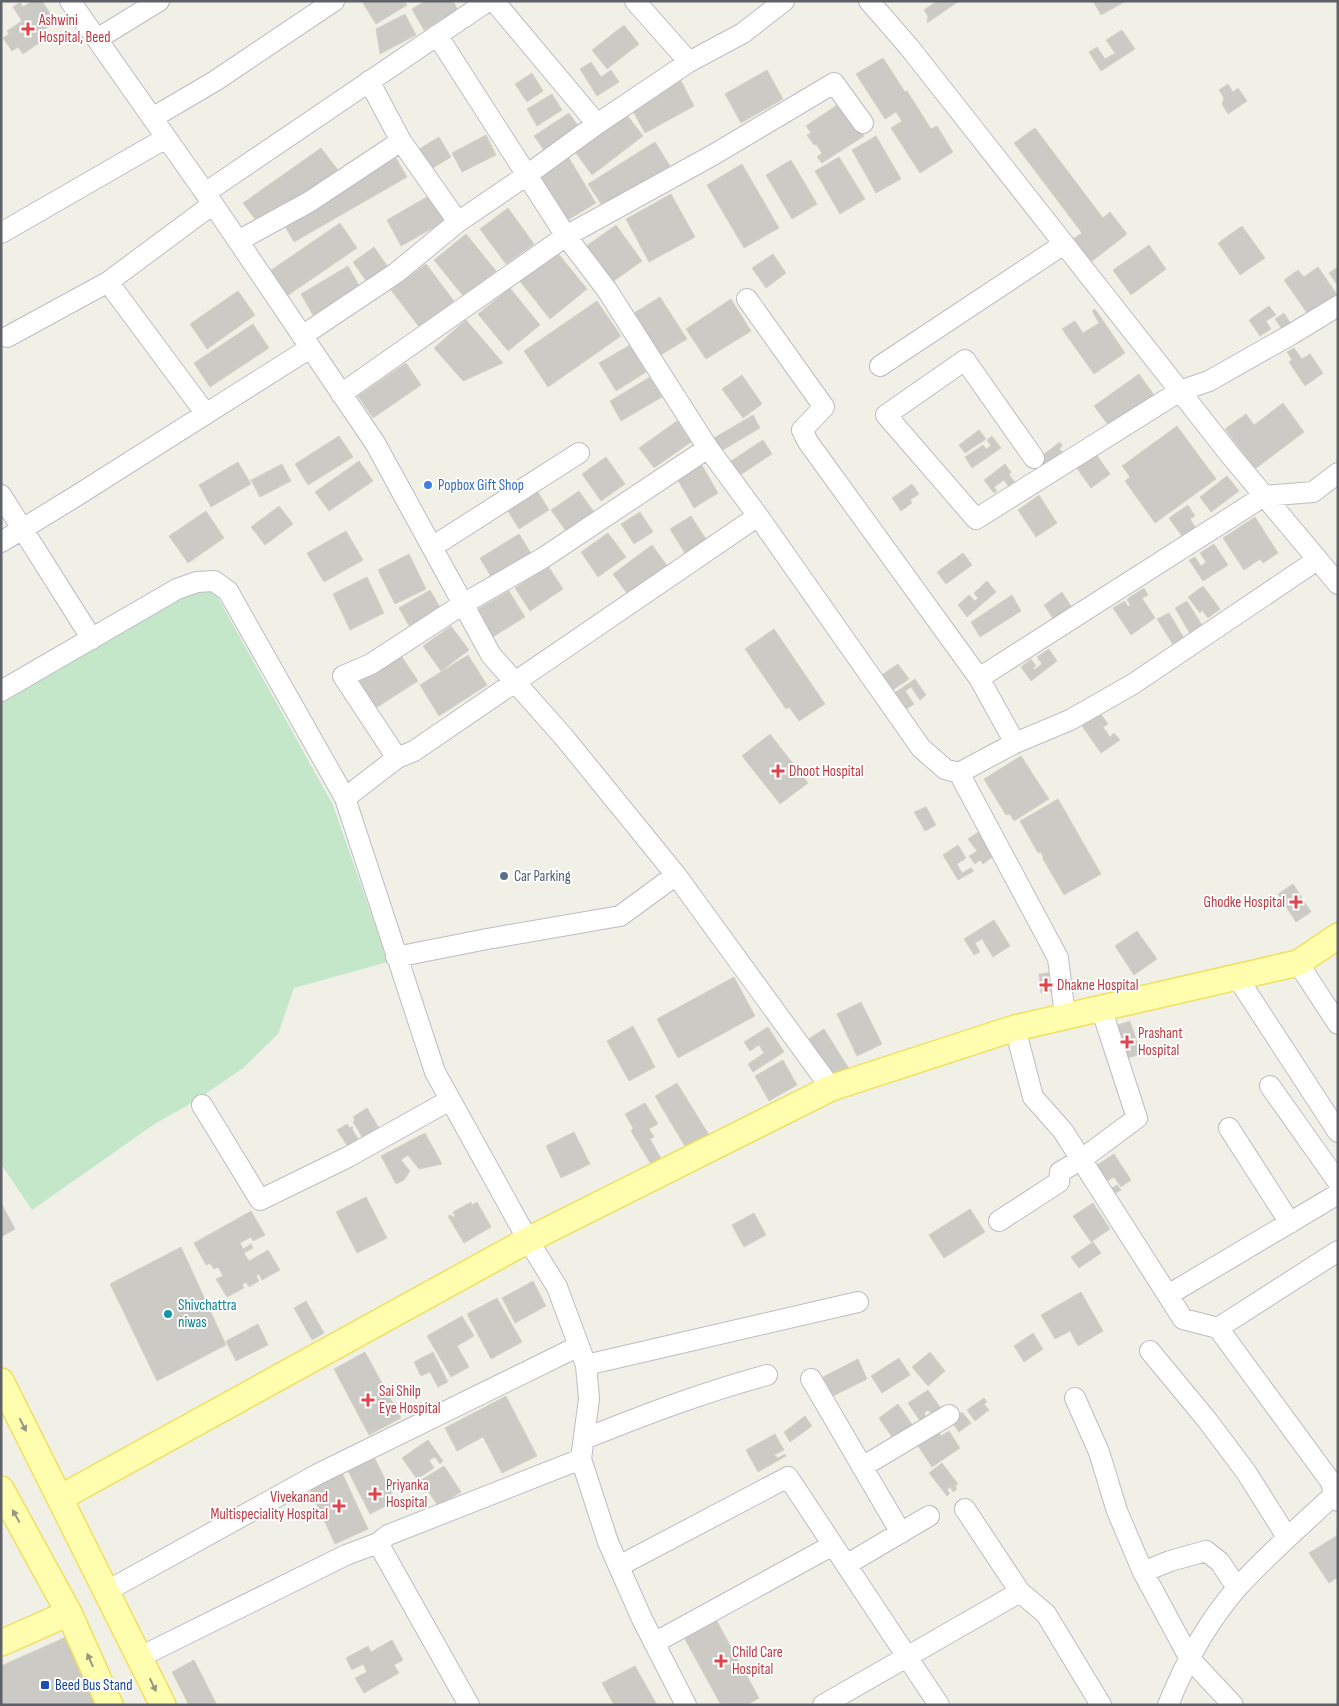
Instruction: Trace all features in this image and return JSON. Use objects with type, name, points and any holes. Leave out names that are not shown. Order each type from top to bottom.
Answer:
[{"type":"main road","points":[[60,1498],[528,1240],[831,1088],[1015,1028],[1298,963],[1338,936]]},
{"type":"main road","points":[[1,1381],[163,1705]]},
{"type":"main road","points":[[1,1489],[69,1613],[110,1705]]},
{"type":"main road","points":[[1,1643],[69,1613]]},
{"type":"street","points":[[70,1],[209,198],[375,443],[491,655],[569,744],[676,875],[831,1088]]},
{"type":"street","points":[[97,39],[158,1]]},
{"type":"street","points":[[152,118],[215,80],[334,1]]},
{"type":"street","points":[[7,336],[108,282],[209,198],[369,82],[488,1]]},
{"type":"street","points":[[494,1],[597,124]]},
{"type":"street","points":[[635,1],[689,62]]},
{"type":"street","points":[[1,542],[206,414],[306,342],[396,273],[458,222],[689,62],[743,33],[784,1]]},
{"type":"street","points":[[869,1],[909,47],[1264,496],[1338,584]]},
{"type":"street","points":[[437,35],[566,236],[607,290],[708,448],[921,748],[945,769],[959,773],[1015,743],[1070,720],[1133,684],[1317,560]]},
{"type":"street","points":[[369,82],[401,141],[458,222]]},
{"type":"street","points":[[341,394],[566,236],[713,155],[834,83],[863,123]]},
{"type":"street","points":[[1,233],[166,138]]},
{"type":"street","points":[[238,241],[310,202],[401,141]]},
{"type":"street","points":[[880,366],[1064,244]]},
{"type":"street","points":[[108,282],[206,414]]},
{"type":"street","points":[[747,299],[824,407],[802,430],[808,442],[978,678],[1015,743]]},
{"type":"street","points":[[1034,458],[965,360],[886,415],[976,519],[1180,391],[1209,381],[1338,306]]},
{"type":"street","points":[[397,758],[344,676],[371,664],[463,604],[543,558],[708,448]]},
{"type":"street","points":[[432,547],[579,453]]},
{"type":"street","points":[[978,678],[1264,496],[1313,492],[1338,473]]},
{"type":"street","points":[[1,495],[92,639]]},
{"type":"street","points":[[345,798],[397,758],[414,751],[758,516]]},
{"type":"street","points":[[1,691],[177,589],[198,582],[214,581],[228,591],[345,798],[435,1072],[528,1240],[557,1287],[582,1356],[589,1399],[581,1459],[608,1542],[654,1643],[686,1705]]},
{"type":"street","points":[[959,773],[1058,958],[1065,1016]]},
{"type":"street","points":[[396,957],[487,938],[620,916],[676,875]]},
{"type":"street","points":[[1298,963],[1338,1024]]},
{"type":"street","points":[[1237,977],[1338,1132]]},
{"type":"street","points":[[999,1221],[1059,1182],[1060,1172],[1082,1159],[1137,1118],[1101,1008]]},
{"type":"street","points":[[1015,1028],[1033,1097],[1063,1131],[1082,1159],[1183,1319],[1218,1328],[1331,1482],[1336,1496],[1287,1537],[1237,1588],[1204,1633],[1180,1676],[1168,1705]]},
{"type":"street","points":[[1270,1086],[1338,1182]]},
{"type":"street","points":[[202,1105],[260,1200],[348,1157],[450,1100]]},
{"type":"street","points":[[1229,1128],[1290,1223]]},
{"type":"street","points":[[1168,1295],[1338,1194]]},
{"type":"street","points":[[1218,1328],[1338,1251]]},
{"type":"street","points":[[107,1591],[318,1474],[582,1356],[858,1302]]},
{"type":"street","points":[[1150,1351],[1207,1420],[1246,1472],[1287,1537]]},
{"type":"street","points":[[584,1438],[716,1389],[767,1375]]},
{"type":"street","points":[[811,1378],[901,1533]]},
{"type":"street","points":[[1075,1398],[1099,1452],[1117,1511],[1143,1572],[1190,1659],[1233,1705]]},
{"type":"street","points":[[862,1467],[949,1415]]},
{"type":"street","points":[[140,1657],[346,1556],[378,1543],[388,1535],[581,1459]]},
{"type":"street","points":[[619,1566],[788,1477],[939,1705]]},
{"type":"street","points":[[965,1509],[1020,1592],[1046,1614],[1100,1705]]},
{"type":"street","points":[[846,1565],[929,1516]]},
{"type":"street","points":[[378,1543],[469,1705]]},
{"type":"street","points":[[654,1643],[833,1545]]},
{"type":"street","points":[[1143,1572],[1170,1561],[1206,1551],[1220,1562],[1237,1588]]},
{"type":"street","points":[[823,1705],[1020,1592]]},
{"type":"green space","points":[[202,587],[216,594],[333,805],[388,962],[294,988],[278,1034],[242,1069],[190,1104],[156,1123],[32,1210],[1,1164],[1,701]]},
{"type":"building","points":[[32,1],[42,1],[55,21],[45,29],[49,36],[23,54],[18,47],[12,51],[3,38],[9,34],[7,31],[22,21],[13,7],[20,2],[23,7]]},
{"type":"building","points":[[365,1],[404,1],[407,5],[376,24],[363,3]]},
{"type":"building","points":[[425,1],[453,1],[458,10],[424,30],[412,9]]},
{"type":"building","points":[[937,1],[959,1],[927,23],[928,16],[924,10]]},
{"type":"building","points":[[1093,1],[1126,1],[1101,15]]},
{"type":"building","points":[[405,14],[416,35],[380,54],[376,29]]},
{"type":"building","points":[[624,25],[639,44],[607,69],[592,50]]},
{"type":"building","points":[[1122,30],[1135,49],[1101,71],[1089,52],[1097,47],[1105,59],[1115,53],[1106,40]]},
{"type":"building","points":[[883,58],[931,129],[937,126],[953,152],[920,173],[891,128],[902,121],[896,112],[885,119],[856,74]]},
{"type":"building","points":[[591,62],[601,77],[611,70],[619,82],[597,96],[580,69]]},
{"type":"building","points":[[767,70],[783,99],[741,123],[725,94]]},
{"type":"building","points":[[532,73],[543,91],[527,102],[515,84]]},
{"type":"building","points":[[680,79],[694,106],[645,133],[630,106]]},
{"type":"building","points":[[1228,84],[1233,92],[1238,88],[1247,101],[1228,114],[1222,104],[1224,98],[1219,90]]},
{"type":"building","points":[[552,94],[562,110],[537,126],[527,109]]},
{"type":"building","points":[[840,103],[864,136],[822,163],[817,157],[822,153],[807,135],[811,133],[806,126]]},
{"type":"building","points":[[569,113],[581,130],[546,153],[534,136]]},
{"type":"building","points":[[627,115],[643,136],[592,175],[576,153]]},
{"type":"building","points":[[1035,128],[1103,218],[1110,212],[1127,234],[1091,262],[1073,239],[1082,233],[1014,143]]},
{"type":"building","points":[[486,135],[496,155],[462,172],[452,153]]},
{"type":"building","points":[[876,136],[901,179],[876,193],[852,150]]},
{"type":"building","points":[[439,137],[451,157],[428,171],[416,151]]},
{"type":"building","points":[[655,142],[670,166],[603,207],[588,184]]},
{"type":"building","points":[[321,148],[338,170],[260,226],[243,203]]},
{"type":"building","points":[[839,157],[865,199],[840,214],[815,171]]},
{"type":"building","points":[[396,158],[407,177],[294,242],[283,223]]},
{"type":"building","points":[[569,158],[596,203],[563,223],[536,178]]},
{"type":"building","points":[[791,160],[817,204],[792,219],[766,175]]},
{"type":"building","points":[[742,164],[779,228],[744,248],[707,185]]},
{"type":"building","points":[[432,194],[447,220],[401,246],[387,220]]},
{"type":"building","points":[[671,194],[695,237],[649,262],[626,219]]},
{"type":"building","points":[[508,208],[534,244],[506,264],[480,229]]},
{"type":"building","points":[[340,223],[357,248],[284,298],[267,273]]},
{"type":"building","points":[[616,225],[642,261],[611,283],[585,247]]},
{"type":"building","points":[[1242,226],[1265,258],[1240,275],[1218,243]]},
{"type":"building","points":[[466,234],[496,271],[464,297],[434,260]]},
{"type":"building","points":[[1149,245],[1166,269],[1131,295],[1113,270]]},
{"type":"building","points":[[374,247],[388,267],[367,282],[353,262]]},
{"type":"building","points":[[556,251],[587,289],[550,319],[519,280]]},
{"type":"building","points":[[773,254],[786,273],[766,288],[752,268]]},
{"type":"building","points":[[426,264],[454,301],[420,328],[391,290]]},
{"type":"building","points":[[348,266],[360,287],[313,315],[301,294]]},
{"type":"building","points":[[1318,267],[1338,296],[1338,302],[1312,320],[1284,280],[1298,270],[1304,277]]},
{"type":"building","points":[[1338,267],[1338,286],[1329,273]]},
{"type":"building","points":[[510,288],[540,325],[508,351],[478,314]]},
{"type":"building","points":[[238,291],[255,315],[207,349],[190,324]]},
{"type":"building","points":[[660,297],[687,339],[657,357],[631,315]]},
{"type":"building","points":[[731,299],[751,331],[706,359],[686,329]]},
{"type":"building","points":[[597,301],[621,336],[548,387],[524,351]]},
{"type":"building","points":[[1269,306],[1276,315],[1266,321],[1271,329],[1260,336],[1249,320]]},
{"type":"building","points":[[1095,309],[1125,353],[1094,374],[1062,329],[1075,321],[1083,333],[1099,323],[1092,311]]},
{"type":"building","points":[[1284,313],[1294,329],[1286,335],[1275,319]]},
{"type":"building","points":[[466,320],[503,363],[463,381],[434,348]]},
{"type":"building","points":[[253,324],[269,348],[210,387],[194,363]]},
{"type":"building","points":[[630,345],[646,372],[616,391],[599,363]]},
{"type":"building","points":[[1294,348],[1302,359],[1310,354],[1323,373],[1305,386],[1289,362],[1292,360],[1287,352]]},
{"type":"building","points":[[406,363],[421,385],[373,418],[358,396]]},
{"type":"building","points":[[1139,374],[1154,395],[1109,426],[1094,406]]},
{"type":"building","points":[[742,375],[762,404],[743,418],[722,389]]},
{"type":"building","points":[[650,377],[662,397],[621,421],[610,401]]},
{"type":"building","points":[[1283,403],[1304,432],[1255,469],[1225,429],[1246,414],[1254,425]]},
{"type":"building","points":[[753,415],[760,428],[716,454],[709,441]]},
{"type":"building","points":[[677,421],[691,442],[654,468],[639,448]]},
{"type":"building","points":[[1177,426],[1216,479],[1155,523],[1125,481],[1130,477],[1122,466]]},
{"type":"building","points":[[979,430],[986,439],[965,453],[959,445]]},
{"type":"building","points":[[339,436],[353,457],[308,485],[295,464]]},
{"type":"building","points":[[992,436],[1001,448],[972,468],[965,457],[983,445],[986,449],[991,446],[987,440]]},
{"type":"building","points":[[763,440],[772,454],[734,479],[725,465]]},
{"type":"building","points":[[1060,442],[1062,446],[1059,449],[1069,457],[1045,474],[1035,461]]},
{"type":"building","points":[[1095,453],[1110,474],[1091,488],[1076,467]]},
{"type":"building","points":[[606,457],[625,484],[601,501],[582,474]]},
{"type":"building","points":[[359,461],[373,481],[329,511],[315,492]]},
{"type":"building","points":[[238,462],[251,484],[211,507],[199,485]]},
{"type":"building","points":[[700,462],[718,493],[694,508],[676,477]]},
{"type":"building","points":[[282,464],[291,481],[260,497],[251,480]]},
{"type":"building","points":[[1005,464],[1011,472],[1009,475],[1015,482],[1009,487],[1004,480],[994,487],[997,491],[994,493],[984,480]]},
{"type":"building","points":[[1227,476],[1239,491],[1211,512],[1200,497]]},
{"type":"building","points":[[912,484],[919,494],[910,500],[912,503],[901,511],[892,498]]},
{"type":"building","points":[[579,491],[594,512],[566,531],[551,510]]},
{"type":"building","points":[[538,492],[549,510],[519,529],[508,511]]},
{"type":"building","points":[[1039,495],[1057,523],[1036,537],[1018,510]]},
{"type":"building","points":[[1188,505],[1195,516],[1190,519],[1200,534],[1187,543],[1169,518]]},
{"type":"building","points":[[279,506],[293,524],[265,545],[251,527]]},
{"type":"building","points":[[206,511],[224,538],[188,563],[169,536]]},
{"type":"building","points":[[640,512],[653,532],[634,544],[621,524]]},
{"type":"building","points":[[691,516],[707,541],[686,555],[670,529]]},
{"type":"building","points":[[1255,517],[1278,553],[1263,563],[1260,559],[1244,570],[1223,538]]},
{"type":"building","points":[[346,531],[363,560],[324,582],[307,553]]},
{"type":"building","points":[[608,533],[626,557],[598,577],[581,552]]},
{"type":"building","points":[[519,534],[532,555],[493,580],[480,558]]},
{"type":"building","points":[[1214,544],[1228,565],[1203,581],[1189,560],[1195,557],[1201,566],[1206,562],[1200,553]]},
{"type":"building","points":[[652,545],[668,567],[629,596],[613,574]]},
{"type":"building","points":[[963,553],[972,565],[946,584],[937,572]]},
{"type":"building","points":[[409,554],[426,589],[395,604],[378,570]]},
{"type":"building","points":[[548,566],[563,589],[530,611],[515,588]]},
{"type":"building","points":[[367,577],[384,613],[350,630],[333,594]]},
{"type":"building","points":[[987,581],[996,592],[967,617],[958,605],[969,595],[975,601],[978,598],[974,593]]},
{"type":"building","points":[[1203,586],[1220,609],[1208,618],[1202,610],[1200,613],[1188,597]]},
{"type":"building","points":[[1144,588],[1148,595],[1142,598],[1155,618],[1131,635],[1113,608],[1125,601],[1128,607],[1130,605],[1127,599]]},
{"type":"building","points":[[430,590],[442,611],[411,629],[399,608]]},
{"type":"building","points":[[509,591],[525,617],[491,638],[475,611]]},
{"type":"building","points":[[1062,592],[1076,614],[1058,626],[1044,605]]},
{"type":"building","points":[[1012,595],[1021,611],[980,637],[971,622]]},
{"type":"building","points":[[1187,601],[1205,630],[1192,637],[1175,608]]},
{"type":"building","points":[[1169,613],[1188,645],[1177,651],[1157,619]]},
{"type":"building","points":[[451,626],[469,650],[441,671],[423,646]]},
{"type":"building","points":[[774,629],[825,704],[799,721],[789,707],[786,709],[745,649]]},
{"type":"building","points":[[1049,649],[1057,661],[1031,681],[1021,667],[1031,659],[1036,666],[1033,668],[1034,670],[1042,664],[1037,657]]},
{"type":"building","points":[[400,654],[418,681],[374,709],[357,683]]},
{"type":"building","points":[[468,655],[487,685],[439,716],[420,685]]},
{"type":"building","points":[[898,664],[909,679],[885,695],[880,676]]},
{"type":"building","points":[[915,679],[926,695],[920,700],[911,687],[905,691],[914,704],[899,714],[887,698]]},
{"type":"building","points":[[1100,713],[1108,724],[1103,727],[1110,737],[1114,733],[1120,740],[1101,753],[1082,726]]},
{"type":"building","points":[[770,734],[808,783],[780,804],[742,756]]},
{"type":"building","points":[[1021,756],[1049,799],[1014,821],[1010,814],[1006,815],[984,779]]},
{"type":"building","points":[[1058,799],[1101,874],[1064,895],[1043,859],[1041,852],[1038,853],[1020,821]]},
{"type":"building","points":[[926,807],[936,825],[925,831],[914,812]]},
{"type":"building","points":[[980,831],[995,855],[983,864],[980,860],[975,864],[969,856],[977,851],[968,839]]},
{"type":"building","points":[[958,845],[966,858],[957,864],[962,873],[971,868],[974,871],[958,880],[943,855]]},
{"type":"building","points":[[1293,884],[1311,912],[1296,922],[1278,894]]},
{"type":"building","points":[[994,920],[1010,946],[993,957],[982,939],[975,943],[980,952],[974,955],[964,939]]},
{"type":"building","points":[[1137,931],[1157,959],[1134,975],[1115,946]]},
{"type":"building","points":[[1054,972],[1056,991],[1041,993],[1039,974]]},
{"type":"building","points":[[734,977],[755,1016],[678,1058],[657,1019]]},
{"type":"building","points":[[861,1002],[882,1044],[857,1056],[837,1014]]},
{"type":"building","points":[[1130,1021],[1141,1054],[1125,1059],[1115,1026]]},
{"type":"building","points":[[633,1026],[655,1067],[629,1081],[607,1041]]},
{"type":"building","points":[[768,1027],[784,1052],[753,1072],[748,1064],[764,1053],[759,1045],[750,1051],[744,1042]]},
{"type":"building","points":[[824,1029],[853,1075],[836,1086],[807,1040]]},
{"type":"building","points":[[783,1060],[797,1085],[769,1101],[755,1076]]},
{"type":"building","points":[[677,1083],[709,1135],[686,1148],[655,1096]]},
{"type":"building","points":[[645,1103],[658,1124],[649,1129],[654,1137],[650,1139],[662,1160],[652,1166],[631,1131],[633,1128],[625,1114]]},
{"type":"building","points":[[367,1108],[379,1128],[363,1138],[353,1122],[355,1120],[353,1117]]},
{"type":"building","points":[[347,1124],[350,1128],[352,1126],[358,1139],[348,1147],[337,1130]]},
{"type":"building","points":[[574,1132],[590,1164],[561,1178],[546,1146]]},
{"type":"building","points":[[425,1133],[442,1164],[419,1169],[408,1155],[401,1160],[410,1171],[404,1180],[396,1184],[381,1156]]},
{"type":"building","points":[[1114,1154],[1131,1180],[1121,1187],[1114,1177],[1107,1181],[1112,1188],[1117,1185],[1121,1190],[1110,1196],[1092,1168]]},
{"type":"building","points":[[366,1197],[387,1238],[357,1253],[336,1212]]},
{"type":"building","points":[[471,1202],[472,1205],[477,1202],[491,1227],[464,1243],[448,1216],[455,1216],[453,1212]]},
{"type":"building","points":[[1,1203],[15,1229],[1,1237]]},
{"type":"building","points":[[1093,1203],[1110,1229],[1091,1242],[1073,1216]]},
{"type":"building","points":[[970,1209],[985,1232],[944,1258],[929,1235]]},
{"type":"building","points":[[251,1211],[265,1235],[253,1241],[251,1237],[240,1243],[243,1249],[251,1244],[253,1248],[244,1253],[249,1261],[268,1250],[280,1270],[262,1280],[259,1274],[256,1276],[259,1281],[249,1287],[246,1282],[242,1285],[244,1288],[227,1297],[216,1279],[223,1276],[218,1267],[214,1269],[210,1263],[206,1265],[194,1243]]},
{"type":"building","points":[[754,1213],[766,1235],[744,1247],[732,1225]]},
{"type":"building","points":[[1093,1242],[1101,1253],[1079,1268],[1071,1257]]},
{"type":"building","name":"Shivchattra niwas","points":[[181,1247],[226,1345],[157,1381],[110,1284]]},
{"type":"building","points":[[533,1281],[546,1306],[515,1323],[502,1298]]},
{"type":"building","points":[[1081,1292],[1103,1331],[1078,1346],[1070,1331],[1055,1339],[1041,1315]]},
{"type":"building","points":[[497,1298],[522,1342],[491,1359],[467,1314]]},
{"type":"building","points":[[306,1301],[324,1333],[312,1340],[294,1308]]},
{"type":"building","points":[[462,1316],[474,1336],[457,1346],[469,1367],[451,1377],[427,1336]]},
{"type":"building","points":[[258,1324],[268,1345],[236,1361],[226,1341]]},
{"type":"building","points":[[1033,1333],[1043,1349],[1024,1362],[1014,1346]]},
{"type":"building","points":[[365,1352],[401,1418],[369,1435],[334,1369]]},
{"type":"building","points":[[433,1352],[448,1382],[438,1387],[430,1372],[421,1376],[414,1362]]},
{"type":"building","points":[[930,1352],[945,1371],[928,1386],[912,1367]]},
{"type":"building","points":[[899,1358],[910,1375],[882,1393],[871,1376]]},
{"type":"building","points":[[858,1359],[867,1379],[833,1396],[823,1377]]},
{"type":"building","points":[[928,1390],[945,1414],[936,1420],[928,1410],[924,1413],[931,1423],[924,1427],[908,1403]]},
{"type":"building","points":[[506,1396],[537,1456],[502,1473],[483,1437],[457,1451],[445,1428]]},
{"type":"building","points":[[984,1398],[987,1402],[984,1404],[989,1410],[975,1421],[967,1410]]},
{"type":"building","points":[[898,1404],[916,1430],[896,1443],[879,1418]]},
{"type":"building","points":[[962,1412],[971,1423],[959,1432],[951,1421]]},
{"type":"building","points":[[805,1416],[812,1426],[790,1442],[784,1432]]},
{"type":"building","points":[[937,1429],[941,1436],[949,1431],[960,1448],[932,1467],[916,1443]]},
{"type":"building","points":[[775,1434],[784,1450],[774,1455],[778,1458],[785,1454],[786,1456],[758,1472],[746,1450]]},
{"type":"building","points":[[428,1440],[443,1461],[440,1464],[435,1457],[429,1460],[434,1468],[417,1479],[402,1458]]},
{"type":"building","points":[[372,1453],[396,1501],[370,1514],[346,1467]]},
{"type":"building","points":[[942,1463],[958,1484],[955,1486],[957,1489],[953,1492],[950,1487],[947,1490],[950,1493],[947,1496],[929,1473]]},
{"type":"building","points":[[339,1466],[368,1529],[335,1544],[306,1481]]},
{"type":"building","points":[[444,1466],[461,1492],[438,1506],[421,1480]]},
{"type":"building","points":[[1338,1535],[1338,1577],[1329,1583],[1309,1553]]},
{"type":"building","points":[[713,1614],[759,1698],[747,1705],[721,1705],[681,1632]]},
{"type":"building","name":"Beed Bus Stand","points":[[66,1637],[98,1705],[1,1705],[1,1666]]},
{"type":"building","points":[[392,1640],[403,1660],[394,1665],[399,1673],[364,1693],[355,1678],[367,1672],[363,1664],[352,1670],[346,1658],[368,1646],[371,1652]]},
{"type":"building","points":[[194,1660],[217,1705],[189,1705],[172,1672]]},
{"type":"building","points":[[635,1666],[657,1705],[614,1705],[602,1683]]},
{"type":"place","name":"Ashwini Hospital, Beed","points":[[28,29]]},
{"type":"place","name":"Popbox Gift Shop","points":[[428,485]]},
{"type":"place","name":"Dhoot Hospital","points":[[778,771]]},
{"type":"place","name":"Car Parking","points":[[504,876]]},
{"type":"place","name":"Ghodke Hospital","points":[[1296,902]]},
{"type":"place","name":"Dhakne Hospital","points":[[1046,985]]},
{"type":"place","name":"Prashant Hospital","points":[[1127,1042]]},
{"type":"place","name":"Shivchattra niwas","points":[[168,1314]]},
{"type":"place","name":"Sai Shilp Eye Hospital","points":[[368,1400]]},
{"type":"place","name":"Priyanka Hospital","points":[[375,1494]]},
{"type":"place","name":"Vivekanand Multispeciality Hospital","points":[[339,1506]]},
{"type":"place","name":"Child Care Hospital","points":[[721,1661]]},
{"type":"place","name":"Beed Bus Stand","points":[[45,1685]]}]
